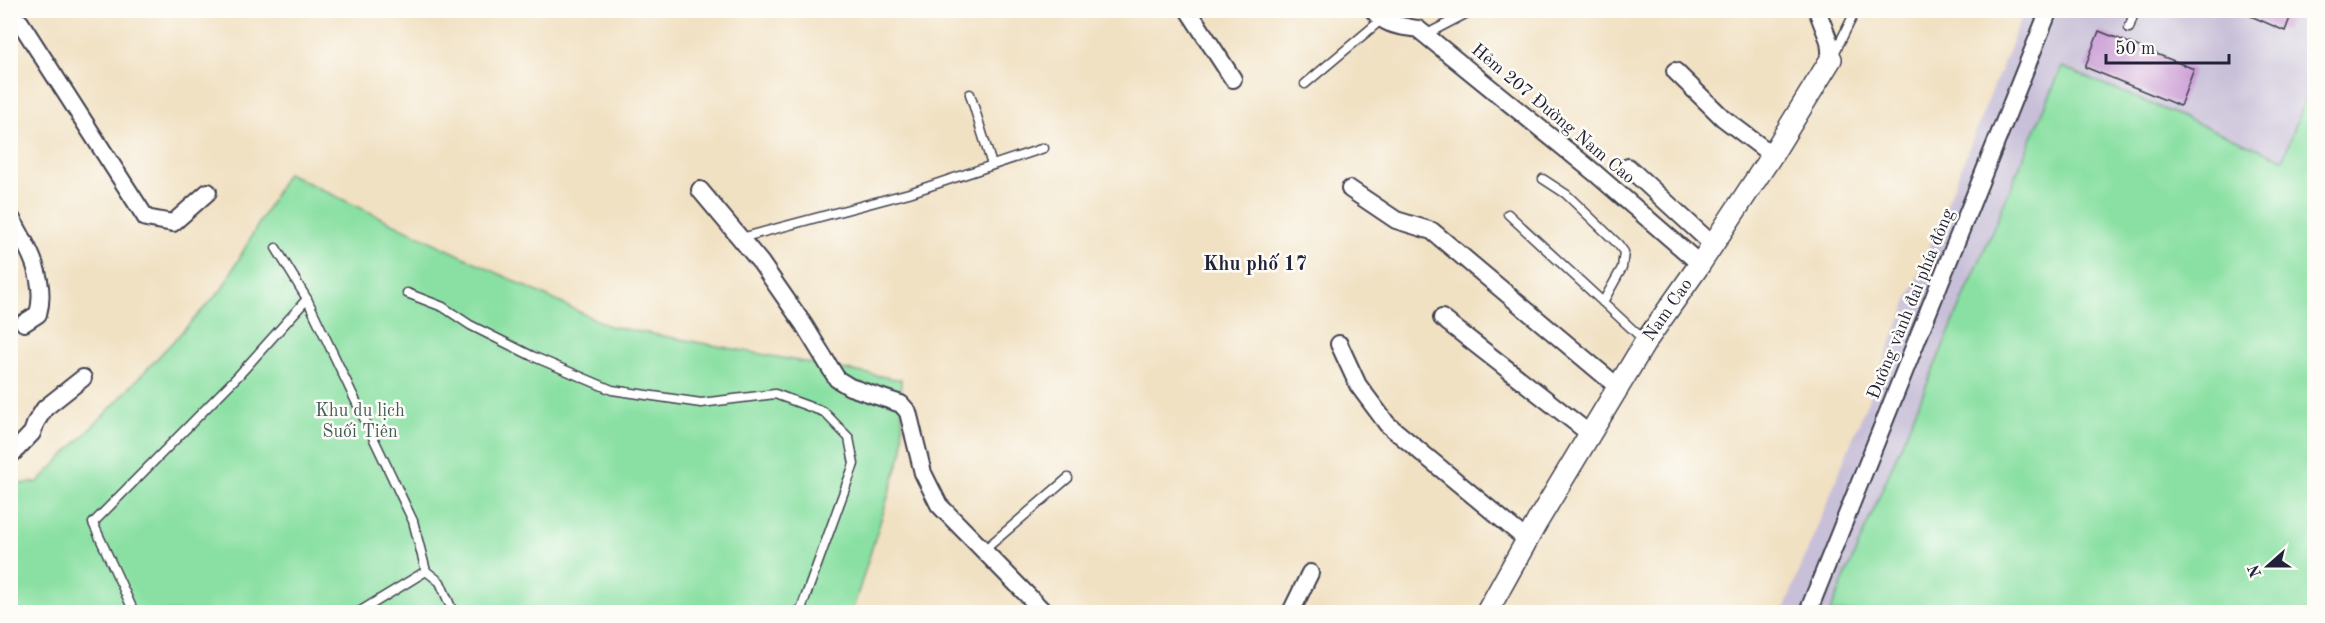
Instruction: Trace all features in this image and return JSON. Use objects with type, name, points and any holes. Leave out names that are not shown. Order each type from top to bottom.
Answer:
[{"type":"street","points":[[1188,10],[1233,79]]},
{"type":"street","points":[[1817,10],[1829,41],[1831,59]]},
{"type":"street","name":"Đường vành đai phía đông","points":[[1808,612],[2049,10]]},
{"type":"street","name":"Hẻm 207 Đường Nam Cao","points":[[1377,15],[1393,25],[1418,29],[1595,173],[1700,264]]},
{"type":"street","points":[[21,20],[146,218],[173,223],[208,192]]},
{"type":"street","name":"Nam Cao","points":[[1486,612],[1646,341],[1713,245],[1831,59]]},
{"type":"street","points":[[1675,71],[1723,118],[1772,155]]},
{"type":"street","points":[[1628,168],[1713,245]]},
{"type":"street","points":[[1350,189],[1396,220],[1432,231],[1618,387]]},
{"type":"street","points":[[700,190],[761,262],[837,379],[850,387],[901,404],[908,412],[923,473],[939,505],[1040,611]]},
{"type":"street","points":[[10,216],[24,241],[42,293],[38,314],[24,323]]},
{"type":"street","points":[[1442,318],[1590,434]]},
{"type":"street","points":[[1338,344],[1358,385],[1387,424],[1527,540]]},
{"type":"street","points":[[10,456],[32,433],[45,408],[82,378]]},
{"type":"street","points":[[1291,612],[1310,573]]},
{"type":"lane","points":[[1425,35],[1473,10]]},
{"type":"lane","name":"Nam Cao","points":[[1831,59],[1856,10]]},
{"type":"lane","points":[[2129,28],[2135,10]]},
{"type":"lane","points":[[1305,84],[1377,15]]},
{"type":"lane","points":[[970,94],[992,165]]},
{"type":"lane","points":[[741,238],[909,193],[1044,148]]},
{"type":"lane","points":[[1543,179],[1566,194],[1624,252],[1622,268],[1603,302]]},
{"type":"lane","points":[[1508,214],[1646,341]]},
{"type":"lane","points":[[276,248],[307,299],[413,522],[426,571],[440,582],[453,612]]},
{"type":"lane","points":[[406,293],[443,307],[470,325],[532,356],[612,390],[701,403],[775,394],[824,412],[849,438],[854,464],[800,612]]},
{"type":"lane","points":[[134,612],[93,523],[239,375],[307,299]]},
{"type":"lane","points":[[984,550],[1068,478]]},
{"type":"lane","points":[[359,612],[426,571]]},
{"type":"shaded area","points":[[2024,11],[2314,11],[2314,612],[1783,612]]},
{"type":"green space","points":[[2062,67],[2283,159],[2314,76],[2314,612],[1830,612]]},
{"type":"green space","name":"Khu du lịch Suối Tiên","points":[[287,173],[609,326],[901,380],[903,449],[852,612],[11,612],[10,485],[38,482],[222,289]]},
{"type":"building","points":[[2237,10],[2293,10],[2285,31]]},
{"type":"building","points":[[2099,31],[2194,69],[2180,106],[2085,67]]},
{"type":"district","name":"Khu phố 17","points":[[1255,265]]}]
